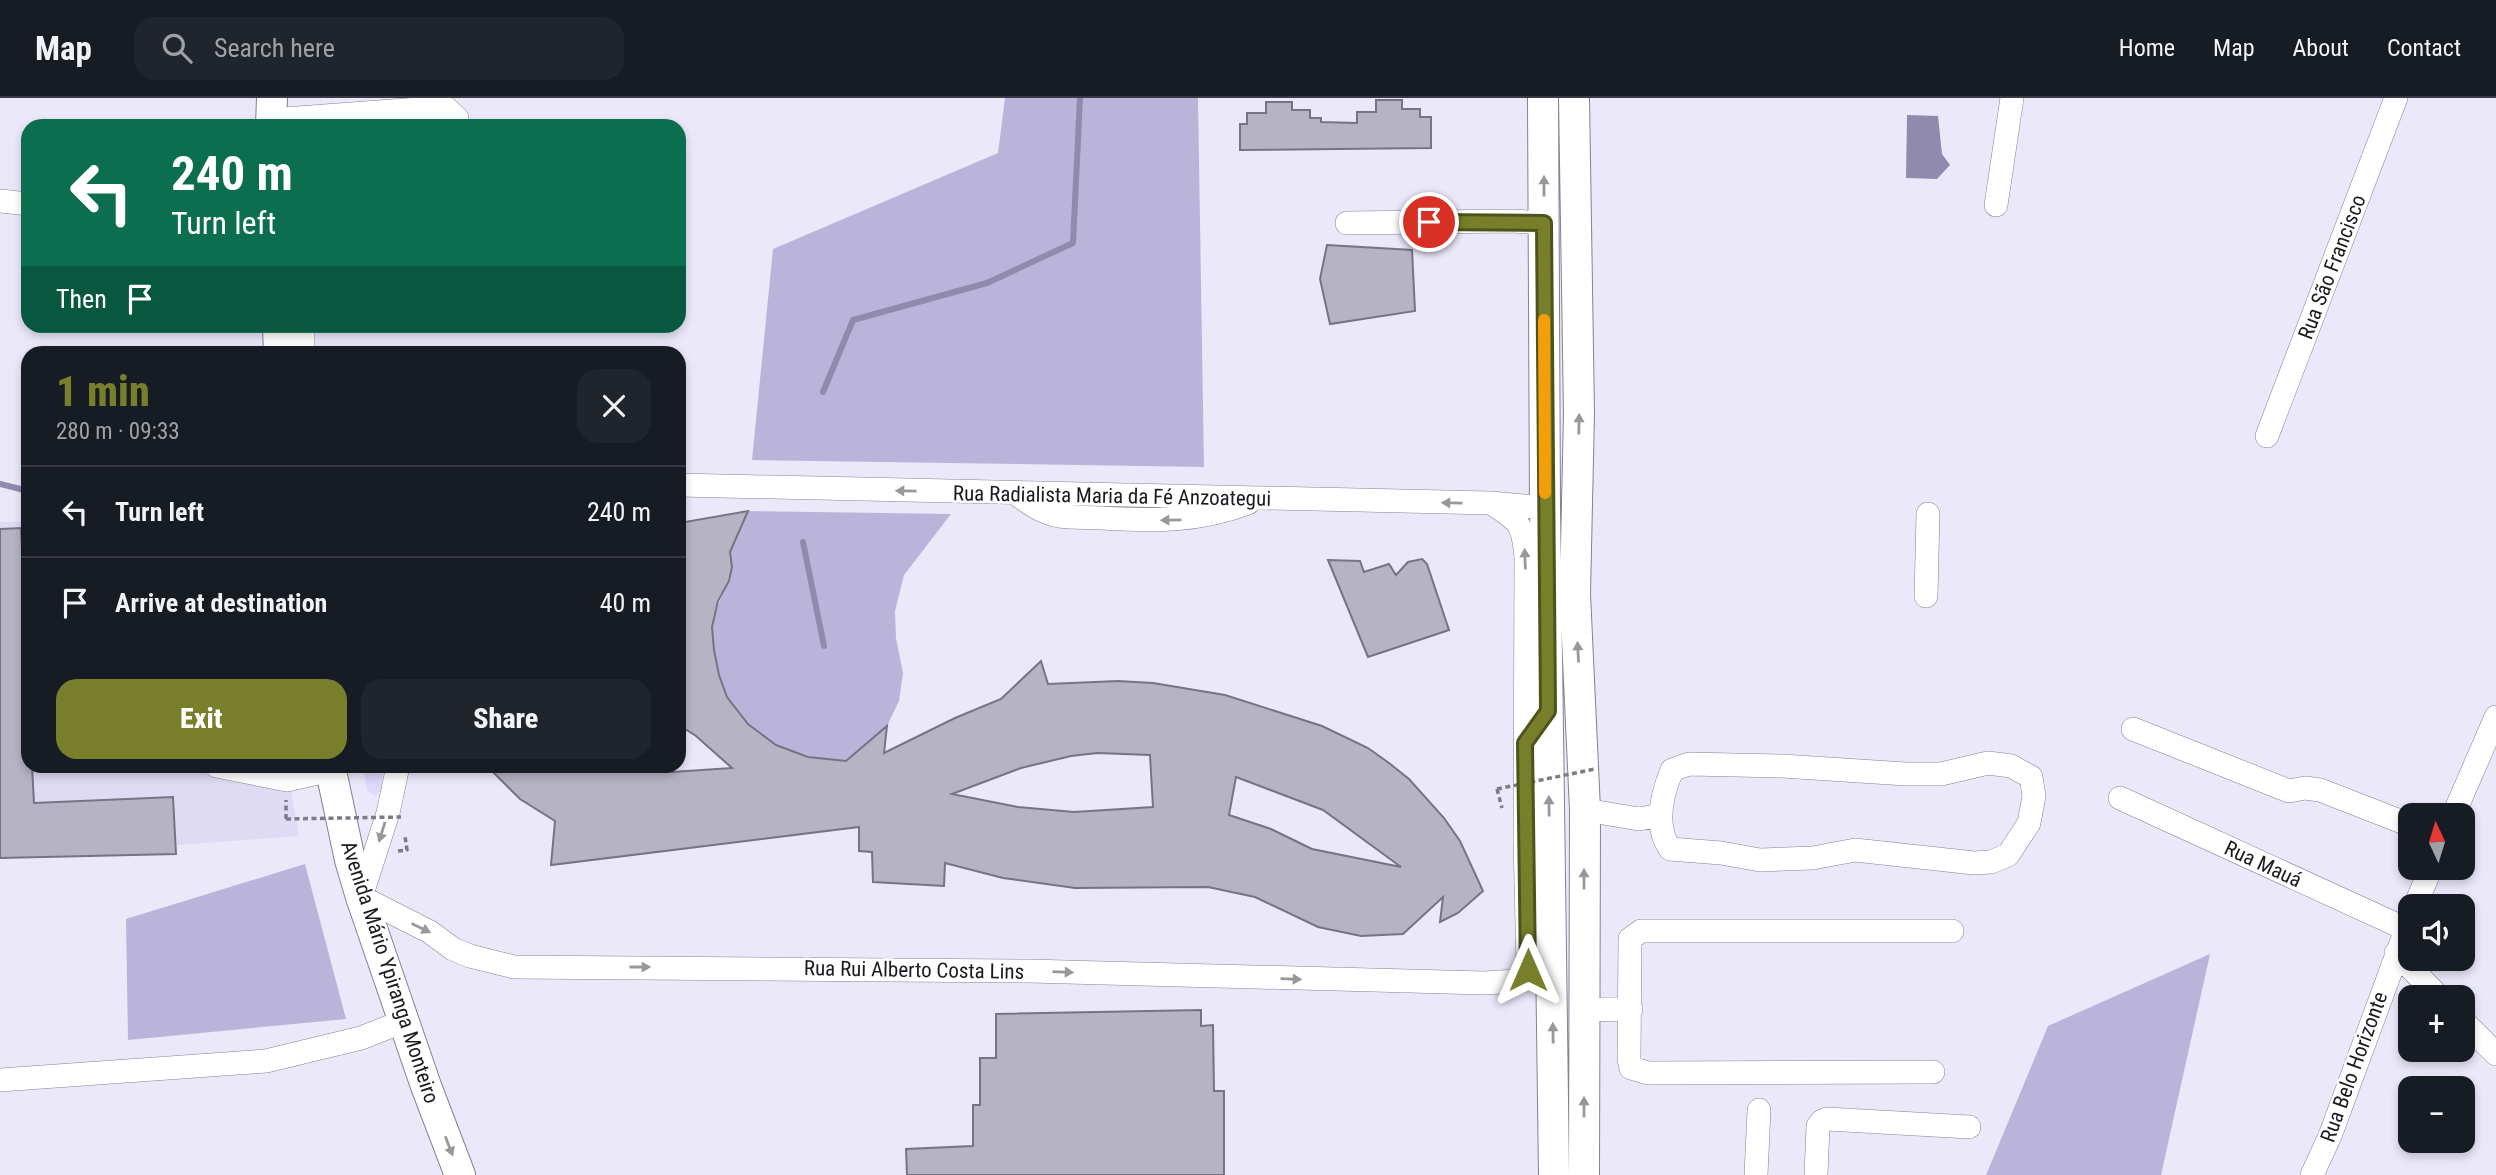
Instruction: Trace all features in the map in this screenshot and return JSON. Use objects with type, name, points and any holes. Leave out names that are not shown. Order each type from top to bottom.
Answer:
[{"type":"main road","points":[[1544,98],[1545,508],[1554,1175]]},
{"type":"main road","points":[[1574,98],[1579,413],[1575,594],[1585,810],[1584,1175]]},
{"type":"main road","points":[[1526,609],[1547,636]]},
{"type":"main road","points":[[1525,743],[1548,711]]},
{"type":"main road","name":"Avenida Mário Ypiranga Monteiro","points":[[331,773],[361,897],[460,1175]]},
{"type":"street","points":[[1996,205],[2012,98]]},
{"type":"street","name":"Rua São Francisco","points":[[2267,436],[2396,98]]},
{"type":"street","points":[[271,115],[446,107],[456,119]]},
{"type":"street","points":[[0,201],[21,203]]},
{"type":"street","points":[[1347,223],[1544,223]]},
{"type":"street","name":"Rua Radialista Maria da Fé Anzoategui","points":[[686,485],[1491,503],[1545,508]]},
{"type":"street","name":"Rua Rui Alberto Costa Lins","points":[[361,897],[430,932],[453,949],[514,967],[1029,971],[1484,983],[1520,980],[1528,970],[1526,557],[1522,533],[1516,519],[1491,503]]},
{"type":"street","points":[[1926,596],[1928,514]]},
{"type":"street","points":[[2459,803],[2496,718]]},
{"type":"street","points":[[2133,729],[2289,791],[2305,788],[2320,790],[2398,820]]},
{"type":"street","points":[[1988,763],[2011,766],[2031,777],[2034,796],[2029,823],[2008,855],[1991,862],[1974,863],[1856,850],[1813,858],[1760,860],[1721,853],[1685,852],[1670,849],[1663,839],[1661,815],[1672,770],[1689,764],[1941,774],[1988,763]]},
{"type":"street","points":[[252,773],[287,780],[312,773]]},
{"type":"street","points":[[361,897],[388,813],[397,773]]},
{"type":"street","name":"Rua Mauá","points":[[2120,798],[2398,920]]},
{"type":"street","points":[[1585,810],[1639,818],[1661,815]]},
{"type":"street","points":[[1934,1072],[1648,1073],[1632,1068],[1629,1059],[1630,939],[1641,931],[1952,931]]},
{"type":"street","name":"Rua Belo Horizonte","points":[[2312,1175],[2330,1136],[2398,948]]},
{"type":"street","points":[[2396,953],[2427,985]]},
{"type":"street","points":[[1584,1010],[1631,1009]]},
{"type":"street","points":[[0,1080],[266,1061],[361,1038],[404,1021]]},
{"type":"street","points":[[2475,1033],[2496,1054]]},
{"type":"street","points":[[1756,1175],[1759,1110]]},
{"type":"street","points":[[1816,1175],[1818,1126],[1827,1119],[1969,1127]]},
{"type":"path","points":[[1497,789],[1595,769]]},
{"type":"path","points":[[286,820],[401,817]]},
{"type":"shaded area","points":[[1005,98],[1198,98],[1204,467],[752,460],[773,249],[998,153]]},
{"type":"shaded area","points":[[1907,115],[1938,116],[1942,154],[1950,165],[1937,179],[1906,178]]},
{"type":"shaded area","points":[[748,511],[951,514],[904,575],[895,611],[896,638],[903,673],[899,701],[887,726],[846,761],[823,759],[781,747],[746,723],[723,687],[716,664],[712,626],[729,577],[731,550]]},
{"type":"shaded area","points":[[21,521],[21,773],[288,773],[299,836],[0,858],[0,522]]},
{"type":"shaded area","points":[[364,773],[382,773],[381,790],[376,796],[367,791]]},
{"type":"shaded area","points":[[305,864],[346,1019],[128,1040],[126,919]]},
{"type":"shaded area","points":[[2210,954],[2161,1175],[1986,1175],[2048,1026]]},
{"type":"building","points":[[1376,100],[1402,100],[1402,109],[1420,109],[1420,117],[1431,117],[1431,148],[1240,150],[1240,124],[1247,124],[1247,113],[1266,113],[1266,102],[1292,102],[1292,110],[1310,110],[1310,118],[1321,118],[1321,122],[1357,123],[1357,112],[1376,112]]},
{"type":"building","points":[[1327,245],[1412,250],[1415,311],[1330,324],[1320,279]]},
{"type":"building","points":[[748,511],[730,552],[732,567],[729,581],[718,601],[712,627],[714,650],[727,697],[748,724],[776,745],[808,757],[846,761],[887,726],[884,753],[1001,699],[1041,661],[1048,684],[1118,681],[1153,683],[1225,695],[1322,726],[1368,748],[1389,763],[1409,779],[1444,818],[1460,841],[1483,891],[1458,913],[1440,922],[1443,897],[1403,934],[1361,936],[1318,927],[1255,897],[1208,887],[1075,888],[1003,878],[945,863],[944,886],[873,882],[872,852],[859,851],[859,827],[551,865],[555,821],[520,799],[494,773],[686,773],[732,768],[686,730],[686,522]],"holes":[[[1097,753],[1150,755],[1153,807],[1074,812],[1018,807],[952,794],[1021,768],[1071,756]],[[1236,777],[1323,810],[1401,867],[1312,849],[1271,829],[1229,815]]]},
{"type":"building","points":[[21,528],[21,773],[32,773],[34,803],[173,797],[176,854],[0,858],[0,529]]},
{"type":"building","points":[[1422,559],[1427,564],[1449,630],[1368,657],[1328,560],[1360,561],[1364,572],[1389,564],[1396,575],[1408,562]]},
{"type":"building","points":[[1201,1010],[1201,1026],[1213,1025],[1214,1091],[1224,1091],[1224,1175],[907,1175],[906,1149],[973,1146],[973,1105],[980,1105],[980,1058],[996,1058],[996,1014]]},
{"type":"waterway","points":[[823,392],[853,320],[987,283],[1073,243],[1080,98]]},
{"type":"waterway","points":[[0,484],[21,489]]},
{"type":"waterway","points":[[803,542],[824,646]]},
{"type":"slow traffic","points":[[1544,320],[1545,493]]},
{"type":"route","points":[[1429,222],[1544,223],[1548,711],[1525,743],[1528,970]]}]
